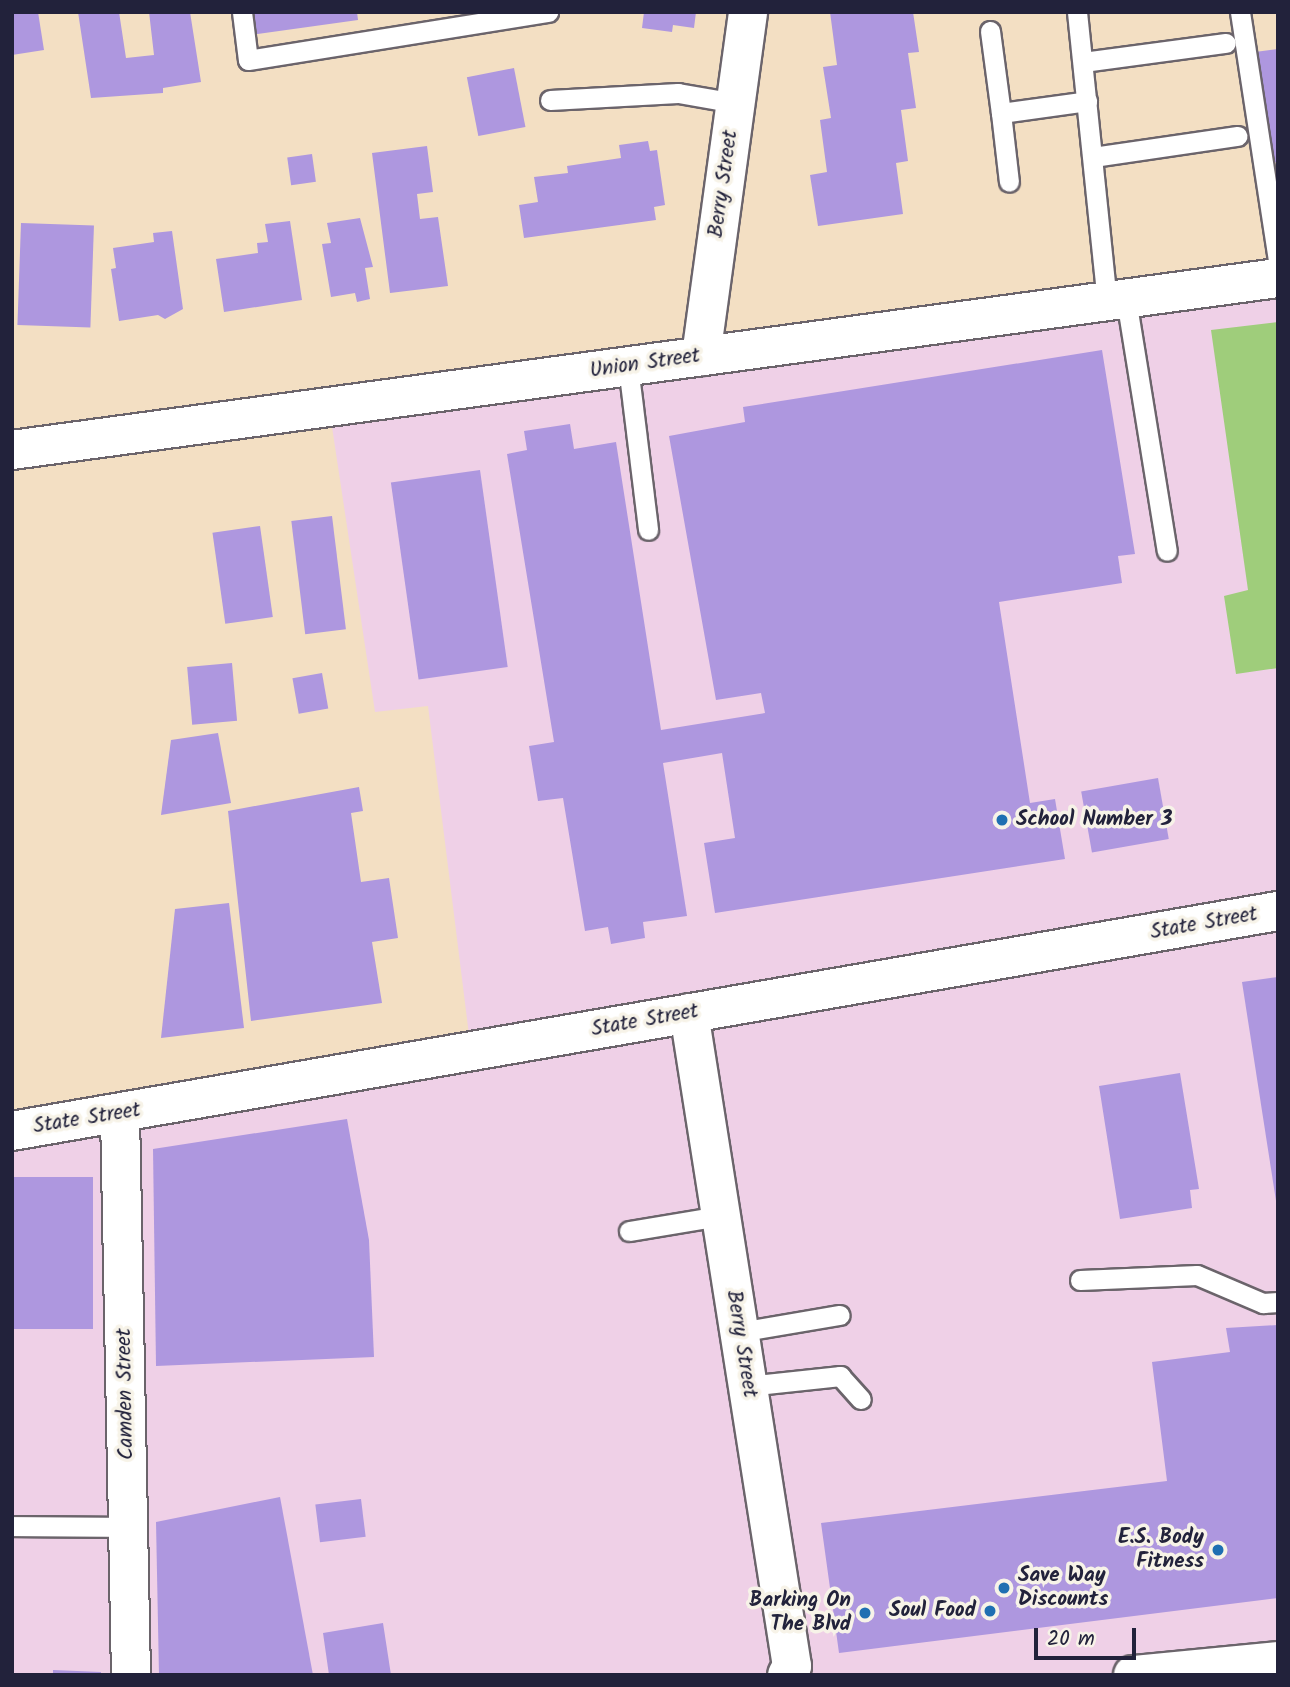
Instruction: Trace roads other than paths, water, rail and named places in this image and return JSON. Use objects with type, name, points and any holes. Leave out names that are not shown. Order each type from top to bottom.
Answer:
[{"type":"street","name":"Berry Street","points":[[701,356],[748,12]]},
{"type":"street","name":"Union Street","points":[[12,450],[1278,278]]},
{"type":"street","name":"State Street","points":[[12,1131],[1278,911]]},
{"type":"street","name":"Berry Street","points":[[688,1013],[792,1666],[787,1675]]},
{"type":"street","name":"Camden Street","points":[[120,1114],[131,1675]]},
{"type":"street","points":[[1133,1675],[1278,1661]]},
{"type":"lane","points":[[242,12],[248,60],[549,16],[548,12]]},
{"type":"lane","points":[[1077,12],[1093,157],[1117,300],[1167,551]]},
{"type":"lane","points":[[1240,12],[1278,261]]},
{"type":"lane","points":[[990,32],[1009,182]]},
{"type":"lane","points":[[1083,62],[1226,43]]},
{"type":"lane","points":[[550,100],[678,93],[736,103]]},
{"type":"lane","points":[[1001,113],[1087,101]]},
{"type":"lane","points":[[1093,157],[1237,136]]},
{"type":"lane","points":[[628,366],[648,530]]},
{"type":"lane","points":[[629,1230],[720,1216]]},
{"type":"lane","points":[[1080,1280],[1197,1275],[1263,1303],[1278,1302]]},
{"type":"lane","points":[[739,1332],[840,1315]]},
{"type":"lane","points":[[747,1386],[840,1376],[861,1399]]},
{"type":"lane","points":[[12,1527],[128,1527]]},
{"type":"place","name":"School Number 3","points":[[1002,820]]},
{"type":"place","name":"E.S. Body Fitness","points":[[1218,1550]]},
{"type":"place","name":"Save Way Discounts","points":[[1004,1588]]},
{"type":"place","name":"Soul Food","points":[[990,1611]]},
{"type":"place","name":"Barking On The Blvd","points":[[865,1613]]}]
